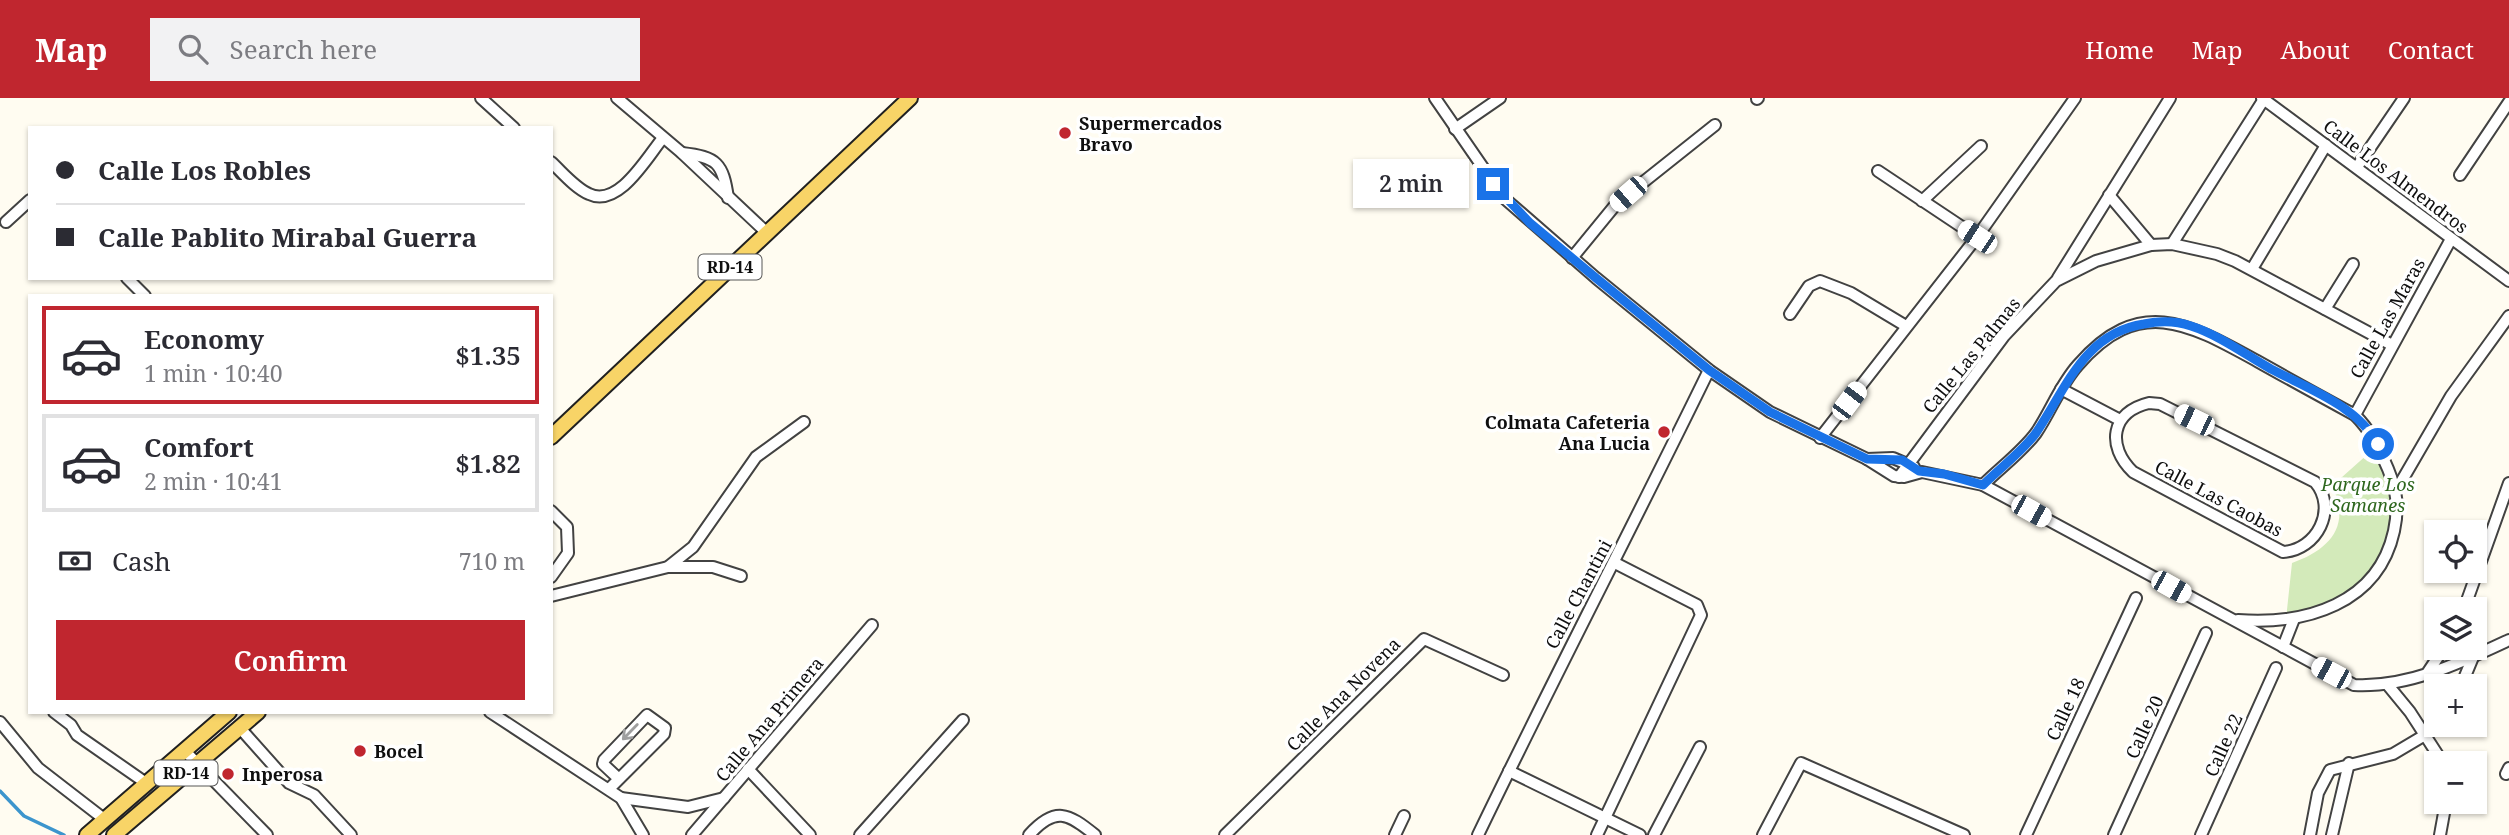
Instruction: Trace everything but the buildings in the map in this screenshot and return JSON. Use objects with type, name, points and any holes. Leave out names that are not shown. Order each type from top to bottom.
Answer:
[{"type":"main road","name":"RD-14","points":[[553,435],[909,98]]},
{"type":"main road","name":"RD-14","points":[[96,826],[227,714]]},
{"type":"main road","name":"RD-14","points":[[114,835],[256,714]]},
{"type":"street","points":[[481,98],[512,126]]},
{"type":"street","points":[[617,98],[662,139],[682,153],[766,232]]},
{"type":"street","points":[[1434,98],[1504,198],[1572,258],[1709,370],[1770,412],[1899,477],[1919,471],[1944,474],[1983,485],[2354,685],[2387,684],[2464,660]]},
{"type":"street","points":[[1455,129],[1500,98]]},
{"type":"street","points":[[1820,438],[1977,237],[2076,98]]},
{"type":"street","points":[[2056,281],[2170,98]]},
{"type":"street","points":[[2357,167],[2404,98]]},
{"type":"street","points":[[2172,244],[2263,99]]},
{"type":"street","name":"Calle Los Almendros","points":[[2263,99],[2509,281]]},
{"type":"street","points":[[2460,175],[2509,102]]},
{"type":"street","points":[[1572,258],[1617,203],[1715,125]]},
{"type":"street","points":[[553,164],[586,194],[600,198],[615,193],[662,139]]},
{"type":"street","points":[[2252,269],[2326,145]]},
{"type":"street","points":[[1922,201],[1981,146]]},
{"type":"street","points":[[682,153],[705,156],[714,161],[725,177],[728,198]]},
{"type":"street","points":[[1878,171],[1977,237]]},
{"type":"street","points":[[2109,195],[2151,245]]},
{"type":"street","points":[[6,222],[28,202]]},
{"type":"street","name":"Calle Las Maras","points":[[2355,415],[2451,239]]},
{"type":"street","name":"Calle Las Palmas","points":[[1899,477],[2004,336],[2056,281],[2096,261],[2151,245],[2172,244],[2217,254],[2252,269],[2392,345]]},
{"type":"street","points":[[2325,309],[2353,264]]},
{"type":"street","points":[[129,280],[143,294]]},
{"type":"street","points":[[1790,314],[1809,286],[1820,281],[1851,293],[1906,326]]},
{"type":"street","points":[[2397,489],[2451,396],[2509,316]]},
{"type":"street","points":[[1983,485],[2034,435],[2075,368],[2110,334],[2131,326],[2176,323],[2206,333],[2355,415],[2372,434],[2397,489],[2398,508],[2392,538],[2378,571],[2358,591],[2335,606],[2294,619],[2232,620]]},
{"type":"street","name":"Calle Chantini","points":[[1478,835],[1585,614],[1615,563],[1709,370]]},
{"type":"street","points":[[2061,389],[2120,420]]},
{"type":"street","name":"Calle Las Caobas","points":[[2160,404],[2290,467],[2321,489],[2324,506],[2321,528],[2306,544],[2283,552],[2146,479],[2133,472],[2121,458],[2116,438],[2120,420],[2138,405],[2160,404]]},
{"type":"street","points":[[668,567],[693,547],[756,457],[804,422]]},
{"type":"street","points":[[1867,459],[1893,458],[1919,471]]},
{"type":"street","points":[[2468,597],[2509,483]]},
{"type":"street","points":[[553,513],[567,527],[568,553],[553,574]]},
{"type":"street","points":[[1597,835],[1701,615],[1697,605],[1615,563]]},
{"type":"street","points":[[553,596],[668,567],[713,567],[741,576]]},
{"type":"street","name":"Calle 18","points":[[2026,835],[2136,598]]},
{"type":"street","points":[[2283,648],[2294,619]]},
{"type":"street","name":"Calle Ana Primera","points":[[692,835],[872,625]]},
{"type":"street","name":"Calle 20","points":[[2115,835],[2206,633]]},
{"type":"street","name":"Calle Ana Novena","points":[[1225,835],[1424,639],[1503,675]]},
{"type":"street","points":[[2487,650],[2509,640]]},
{"type":"street","points":[[2428,672],[2436,660]]},
{"type":"street","name":"Calle 22","points":[[2201,835],[2276,668]]},
{"type":"street","points":[[2387,684],[2424,732]]},
{"type":"street","points":[[57,714],[71,725],[77,735],[146,783]]},
{"type":"street","points":[[493,714],[621,798],[643,835]]},
{"type":"street","points":[[609,789],[619,779],[666,731],[651,716],[647,715],[604,760],[603,764],[619,779]]},
{"type":"street","points":[[860,835],[963,720]]},
{"type":"street","points":[[0,722],[38,768],[96,826]]},
{"type":"street","points":[[240,728],[289,783],[314,795],[351,835]]},
{"type":"street","points":[[2310,835],[2318,793],[2330,770],[2349,763],[2393,754],[2424,736]]},
{"type":"street","points":[[1654,835],[1700,747]]},
{"type":"street","points":[[184,750],[267,835]]},
{"type":"street","points":[[1763,835],[1801,763],[1964,835]]},
{"type":"street","points":[[2332,835],[2349,763]]},
{"type":"street","points":[[748,769],[810,835]]},
{"type":"street","points":[[1508,771],[1640,835]]},
{"type":"street","points":[[621,798],[688,807],[724,798]]},
{"type":"street","points":[[2440,835],[2444,814]]},
{"type":"street","points":[[1029,835],[1042,821],[1060,815],[1076,820],[1095,835]]},
{"type":"street","points":[[1395,835],[1404,816]]},
{"type":"green space","name":"Parque Los Samanes","points":[[2378,445],[2397,489],[2395,525],[2378,571],[2335,606],[2286,619],[2292,563],[2317,551],[2333,535],[2338,525],[2338,500],[2332,486]]},
{"type":"waterway","points":[[0,791],[24,816],[64,835]]},
{"type":"place","name":"Supermercados Bravo","points":[[1065,133]]},
{"type":"place","name":"Colmata Cafeteria Ana Lucia","points":[[1664,432]]},
{"type":"place","name":"Bocel","points":[[360,751]]},
{"type":"place","name":"Inperosa","points":[[228,774]]},
{"type":"route","points":[[1493,184],[1530,223],[1709,370],[1770,412],[1867,459],[1881,457],[1902,460],[1919,471],[1944,474],[1983,485],[2034,435],[2075,368],[2091,350],[2110,334],[2153,322],[2191,326],[2206,333],[2355,415],[2365,424],[2378,444]]}]
